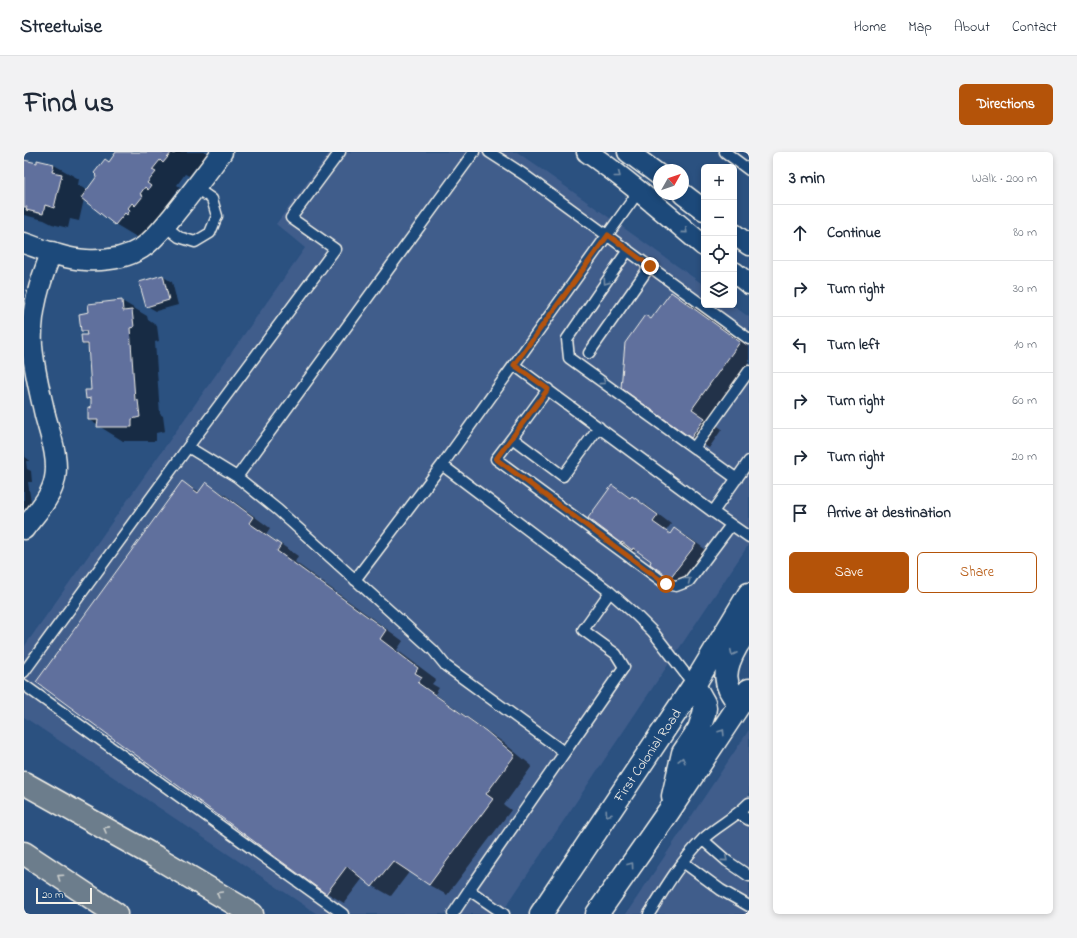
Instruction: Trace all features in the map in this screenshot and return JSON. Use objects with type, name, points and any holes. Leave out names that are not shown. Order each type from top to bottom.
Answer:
[{"type":"highway","points":[[24,783],[156,857],[252,914]]},
{"type":"highway","points":[[24,853],[116,914]]},
{"type":"main road","name":"First Colonial Road","points":[[541,914],[694,684],[749,594]]},
{"type":"main road","points":[[597,914],[746,702],[730,692],[726,676],[732,653],[744,634],[749,603]]},
{"type":"main road","points":[[669,811],[683,753],[699,729],[704,714],[704,703],[694,684]]},
{"type":"street","points":[[24,243],[68,257],[86,260],[112,258],[126,255],[142,248],[165,226],[196,188],[222,152]]},
{"type":"street","points":[[587,152],[639,191],[701,243]]},
{"type":"street","points":[[628,152],[653,171]]},
{"type":"street","points":[[689,199],[701,208]]},
{"type":"street","points":[[737,236],[749,245]]},
{"type":"street","points":[[24,529],[51,492],[56,477],[56,460],[37,381],[32,346],[36,295],[52,252]]},
{"type":"street","points":[[737,274],[749,284]]},
{"type":"lane","points":[[24,672],[335,249],[291,218],[340,152]]},
{"type":"lane","points":[[237,477],[474,152]]},
{"type":"lane","points":[[489,152],[523,174],[608,235],[749,339]]},
{"type":"lane","points":[[725,152],[749,170]]},
{"type":"lane","points":[[165,226],[179,237],[195,242],[210,233],[216,216],[212,199],[196,188]]},
{"type":"lane","points":[[355,580],[442,465],[639,191]]},
{"type":"lane","points":[[628,250],[567,338],[569,358],[736,479]]},
{"type":"lane","points":[[589,353],[650,266]]},
{"type":"lane","points":[[514,365],[749,537]]},
{"type":"lane","points":[[694,448],[749,371]]},
{"type":"lane","points":[[548,389],[496,459],[666,584],[676,586],[689,581],[731,524]]},
{"type":"lane","points":[[512,438],[562,476],[599,427]]},
{"type":"lane","points":[[188,447],[237,477],[278,510],[432,650],[446,666],[564,752]]},
{"type":"lane","points":[[713,512],[749,462]]},
{"type":"lane","points":[[442,465],[610,592],[653,632],[694,684]]},
{"type":"lane","points":[[453,914],[624,667],[616,654],[584,630],[610,592]]},
{"type":"lane","points":[[24,685],[343,914]]},
{"type":"lane","points":[[649,914],[683,862],[703,840],[749,803]]},
{"type":"lane","points":[[738,812],[749,820]]},
{"type":"lane","points":[[703,840],[727,862],[749,876]]},
{"type":"lane","points":[[683,862],[721,890],[749,906]]},
{"type":"lane","points":[[469,890],[504,914]]},
{"type":"shaded area","points":[[330,152],[517,152],[701,283],[701,308],[736,308],[749,317],[749,544],[501,914],[317,914],[24,717],[24,647],[305,248],[276,224]]},
{"type":"shaded area","points":[[749,730],[749,914],[626,914]]},
{"type":"building","points":[[116,152],[172,152],[163,163],[160,160],[152,170],[156,172],[147,183],[151,186],[148,190],[145,187],[140,194],[143,196],[135,206],[132,203],[128,208],[130,210],[127,215],[125,213],[115,225],[81,198],[97,176],[94,173],[105,159],[109,162]]},
{"type":"building","points":[[24,160],[37,163],[37,160],[54,164],[52,172],[62,174],[54,208],[45,205],[43,214],[26,210],[27,207],[24,207]]},
{"type":"building","points":[[163,275],[169,300],[146,307],[139,282]]},
{"type":"building","points":[[671,292],[740,342],[692,409],[705,418],[691,438],[621,388],[625,343],[645,315],[651,319]]},
{"type":"building","points":[[122,300],[123,311],[132,310],[134,327],[130,328],[135,400],[138,400],[140,417],[132,419],[132,427],[97,427],[98,420],[88,420],[88,407],[91,408],[91,398],[86,399],[85,390],[91,390],[88,344],[82,344],[81,335],[87,335],[86,331],[81,331],[79,314],[89,312],[88,304]]},
{"type":"building","points":[[182,481],[198,493],[206,482],[253,517],[249,523],[281,545],[277,551],[386,630],[380,639],[418,668],[415,673],[422,677],[418,683],[486,731],[515,755],[486,794],[493,799],[429,885],[393,861],[372,887],[347,866],[326,894],[36,682]]},
{"type":"building","points":[[612,485],[630,498],[632,496],[658,515],[653,522],[670,534],[674,528],[696,544],[670,578],[650,564],[651,561],[633,548],[632,550],[622,542],[619,545],[611,539],[612,536],[588,518]]},
{"type":"route","points":[[650,266],[608,235],[514,365],[548,389],[496,459],[666,584]]}]
